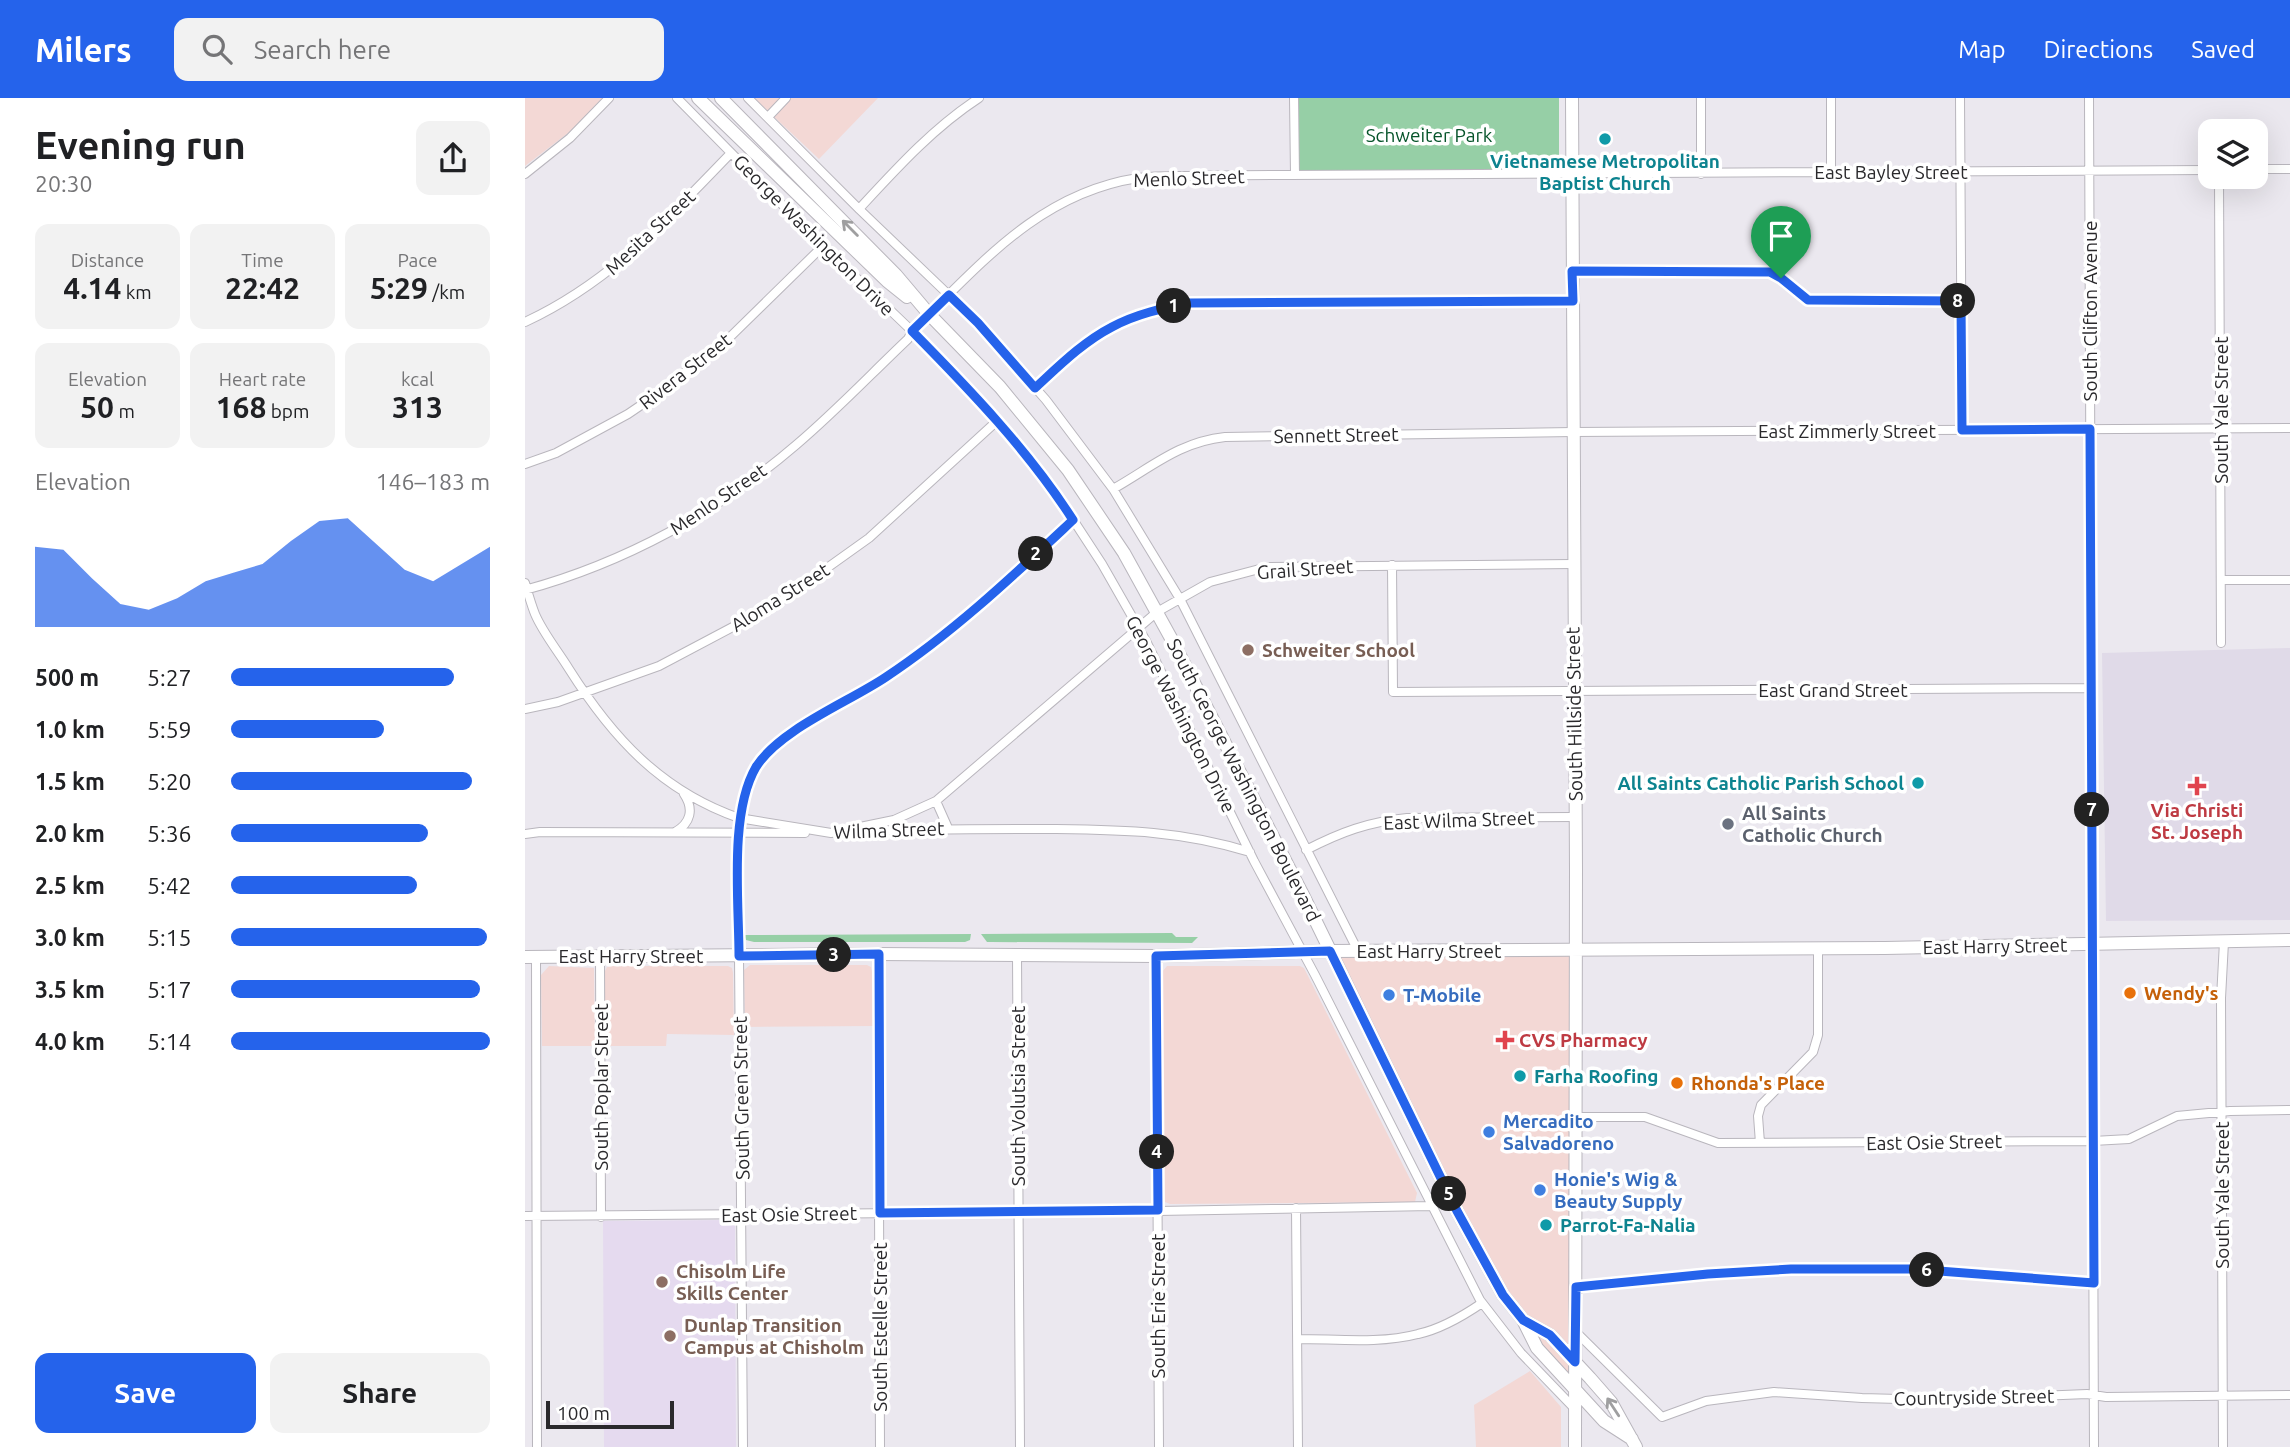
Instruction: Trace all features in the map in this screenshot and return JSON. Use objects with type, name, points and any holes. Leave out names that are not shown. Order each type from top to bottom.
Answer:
[{"type":"main road","name":"South George Washington Boulevard","points":[[698,98],[887,281],[929,314]]},
{"type":"main road","name":"South George Washington Boulevard","points":[[721,98],[896,275],[929,314],[1000,387],[1068,470],[1124,553],[1157,612],[1304,897],[1457,1211],[1503,1295],[1523,1320],[1537,1348],[1604,1421],[1634,1443]]},
{"type":"main road","name":"South Hillside Street","points":[[1572,98],[1576,950],[1575,1447]]},
{"type":"main road","name":"East Harry Street","points":[[531,956],[1156,956],[1303,951],[2092,945],[2290,940]]},
{"type":"main road","name":"South George Washington Boulevard","points":[[1523,1320],[1550,1335],[1575,1362],[1611,1402],[1634,1443]]},
{"type":"street","points":[[525,174],[570,138],[609,98]]},
{"type":"street","name":"George Washington Drive","points":[[677,98],[823,246],[912,331],[997,421],[1055,492],[1102,564],[1139,628],[1250,852],[1482,1303],[1521,1353],[1575,1409]]},
{"type":"street","points":[[748,98],[978,323],[1035,388],[1113,489],[1180,599],[1358,951]]},
{"type":"street","points":[[768,117],[786,98]]},
{"type":"street","points":[[859,209],[920,145],[958,112],[979,98]]},
{"type":"street","points":[[1294,98],[1295,175]]},
{"type":"street","points":[[1701,98],[1701,174]]},
{"type":"street","points":[[1831,98],[1831,173]]},
{"type":"street","points":[[1960,98],[1962,430]]},
{"type":"street","name":"South Clifton Avenue","points":[[2089,98],[2094,1447]]},
{"type":"street","name":"Mesita Street","points":[[525,322],[558,307],[617,265],[650,236],[731,153]]},
{"type":"street","points":[[2268,169],[2290,169]]},
{"type":"street","name":"East Bayley Street","points":[[1572,174],[2198,170]]},
{"type":"street","name":"Menlo Street","points":[[526,587],[578,574],[658,539],[733,493],[796,446],[908,339],[912,331],[1002,243],[1030,221],[1097,188],[1154,176],[1572,174]]},
{"type":"street","name":"South Yale Street","points":[[2220,189],[2221,643]]},
{"type":"street","name":"Rivera Street","points":[[525,464],[556,453],[628,414],[656,395],[729,338],[823,246]]},
{"type":"street","points":[[1572,271],[1770,272],[1808,300],[1961,301]]},
{"type":"street","points":[[1035,388],[1084,345],[1112,327],[1164,308],[1190,303],[1573,301]]},
{"type":"street","name":"Aloma Street","points":[[525,709],[558,702],[659,666],[778,603],[869,538],[997,421]]},
{"type":"street","name":"East Zimmerly Street","points":[[1573,432],[2290,428]]},
{"type":"street","name":"Sennett Street","points":[[1113,489],[1173,452],[1205,440],[1308,435],[1573,432]]},
{"type":"street","points":[[739,818],[756,767],[783,740],[886,677],[978,607],[1073,520]]},
{"type":"street","name":"Grail Street","points":[[831,833],[894,820],[936,801],[1157,612],[1210,582],[1267,567],[1573,564]]},
{"type":"street","name":"East Grand Street","points":[[1392,565],[1393,692],[2092,688]]},
{"type":"street","points":[[2222,580],[2290,580]]},
{"type":"street","points":[[526,587],[536,616],[584,693],[632,752],[682,792],[710,807],[739,818],[831,833]]},
{"type":"street","points":[[672,833],[683,828],[690,816],[689,803],[682,792]]},
{"type":"street","points":[[936,801],[948,828]]},
{"type":"street","name":"East Wilma Street","points":[[1306,850],[1336,834],[1379,821],[1407,818],[1575,817]]},
{"type":"street","name":"South Green Street","points":[[739,818],[743,1447]]},
{"type":"street","name":"Wilma Street","points":[[525,834],[831,833],[948,828],[1148,831],[1207,840],[1250,852]]},
{"type":"street","name":"South Yale Street","points":[[2223,1447],[2221,998],[2224,942]]},
{"type":"street","points":[[1760,1143],[1758,1116],[1761,1105],[1815,1047],[1818,1035],[1818,948]]},
{"type":"street","name":"South Estelle Street","points":[[879,954],[880,1447]]},
{"type":"street","name":"South Volutsia Street","points":[[1017,955],[1020,1447]]},
{"type":"street","points":[[531,956],[537,1216],[537,1447]]},
{"type":"street","name":"South Erie Street","points":[[1156,956],[1159,1447]]},
{"type":"street","name":"South Poplar Street","points":[[600,957],[601,1217]]},
{"type":"street","name":"East Osie Street","points":[[1576,1118],[1646,1117],[1719,1143],[2093,1141],[2129,1139],[2177,1116],[2221,1111],[2290,1110]]},
{"type":"street","name":"East Osie Street","points":[[525,1216],[1431,1206]]},
{"type":"street","points":[[1296,1208],[1298,1447]]},
{"type":"street","points":[[1576,1287],[1791,1269],[1913,1269],[2094,1283]]},
{"type":"street","points":[[1298,1339],[1381,1338],[1418,1334],[1458,1318],[1482,1303]]},
{"type":"street","name":"Countryside Street","points":[[1574,1330],[1662,1417],[1706,1401],[1774,1392],[1936,1400],[2094,1395],[2290,1395]]},
{"type":"shaded area","points":[[525,98],[603,98],[572,130],[525,166]]},
{"type":"shaded area","points":[[754,98],[878,98],[819,159]]},
{"type":"shaded area","name":"Via Christi St. Joseph","points":[[2290,648],[2290,920],[2106,921],[2102,653]]},
{"type":"shaded area","points":[[1576,950],[1574,1388],[1503,1295],[1330,951]]},
{"type":"shaded area","points":[[750,965],[867,965],[872,972],[874,1026],[745,1027],[744,970]]},
{"type":"shaded area","points":[[549,966],[594,968],[595,1046],[542,1046],[541,975]]},
{"type":"shaded area","points":[[612,966],[732,968],[734,1035],[667,1034],[666,1046],[605,1046],[605,971]]},
{"type":"shaded area","points":[[1167,966],[1304,968],[1417,1193],[1415,1202],[1165,1202],[1162,1194],[1162,972]]},
{"type":"shaded area","name":"Dunlap Transition Campus at Chisholm","points":[[603,1221],[735,1221],[736,1447],[604,1447]]},
{"type":"shaded area","points":[[1530,1371],[1561,1407],[1561,1447],[1476,1447],[1474,1405]]},
{"type":"green space","name":"Schweiter Park","points":[[1299,98],[1559,98],[1559,170],[1299,170]]},
{"type":"green space","points":[[1172,933],[1176,937],[1198,937],[1192,943],[987,942],[981,934]]},
{"type":"green space","points":[[971,934],[970,940],[965,942],[754,942],[746,940],[744,935]]},
{"type":"place","name":"Vietnamese Metropolitan Baptist Church","points":[[1605,139]]},
{"type":"place","name":"Schweiter School","points":[[1248,650]]},
{"type":"place","name":"All Saints Catholic Parish School","points":[[1918,783]]},
{"type":"place","name":"Via Christi St. Joseph","points":[[2197,786]]},
{"type":"place","name":"All Saints Catholic Church","points":[[1728,824]]},
{"type":"place","name":"Wendy's","points":[[2130,993]]},
{"type":"place","name":"T-Mobile","points":[[1389,995]]},
{"type":"place","name":"CVS Pharmacy","points":[[1505,1040]]},
{"type":"place","name":"Farha Roofing","points":[[1520,1076]]},
{"type":"place","name":"Rhonda's Place","points":[[1677,1083]]},
{"type":"place","name":"Mercadito Salvadoreno","points":[[1489,1132]]},
{"type":"place","name":"Honie's Wig & Beauty Supply","points":[[1540,1190]]},
{"type":"place","name":"Parrot-Fa-Nalia","points":[[1546,1225]]},
{"type":"place","name":"Chisolm Life Skills Center","points":[[662,1282]]},
{"type":"place","name":"Dunlap Transition Campus at Chisholm","points":[[670,1336]]},
{"type":"route","points":[[1572,271],[1770,272],[1781,278],[1808,300],[1961,301],[1962,430],[2090,429],[2094,1283],[1913,1269],[1791,1269],[1576,1287],[1575,1362],[1550,1335],[1523,1320],[1503,1295],[1457,1211],[1330,951],[1156,956],[1158,1210],[880,1213],[879,954],[739,956],[739,818],[756,767],[783,740],[886,677],[978,607],[1073,520],[1055,492],[985,406],[912,331],[949,295],[978,323],[1035,388],[1084,345],[1112,327],[1164,308],[1190,303],[1573,301],[1572,271]]}]
